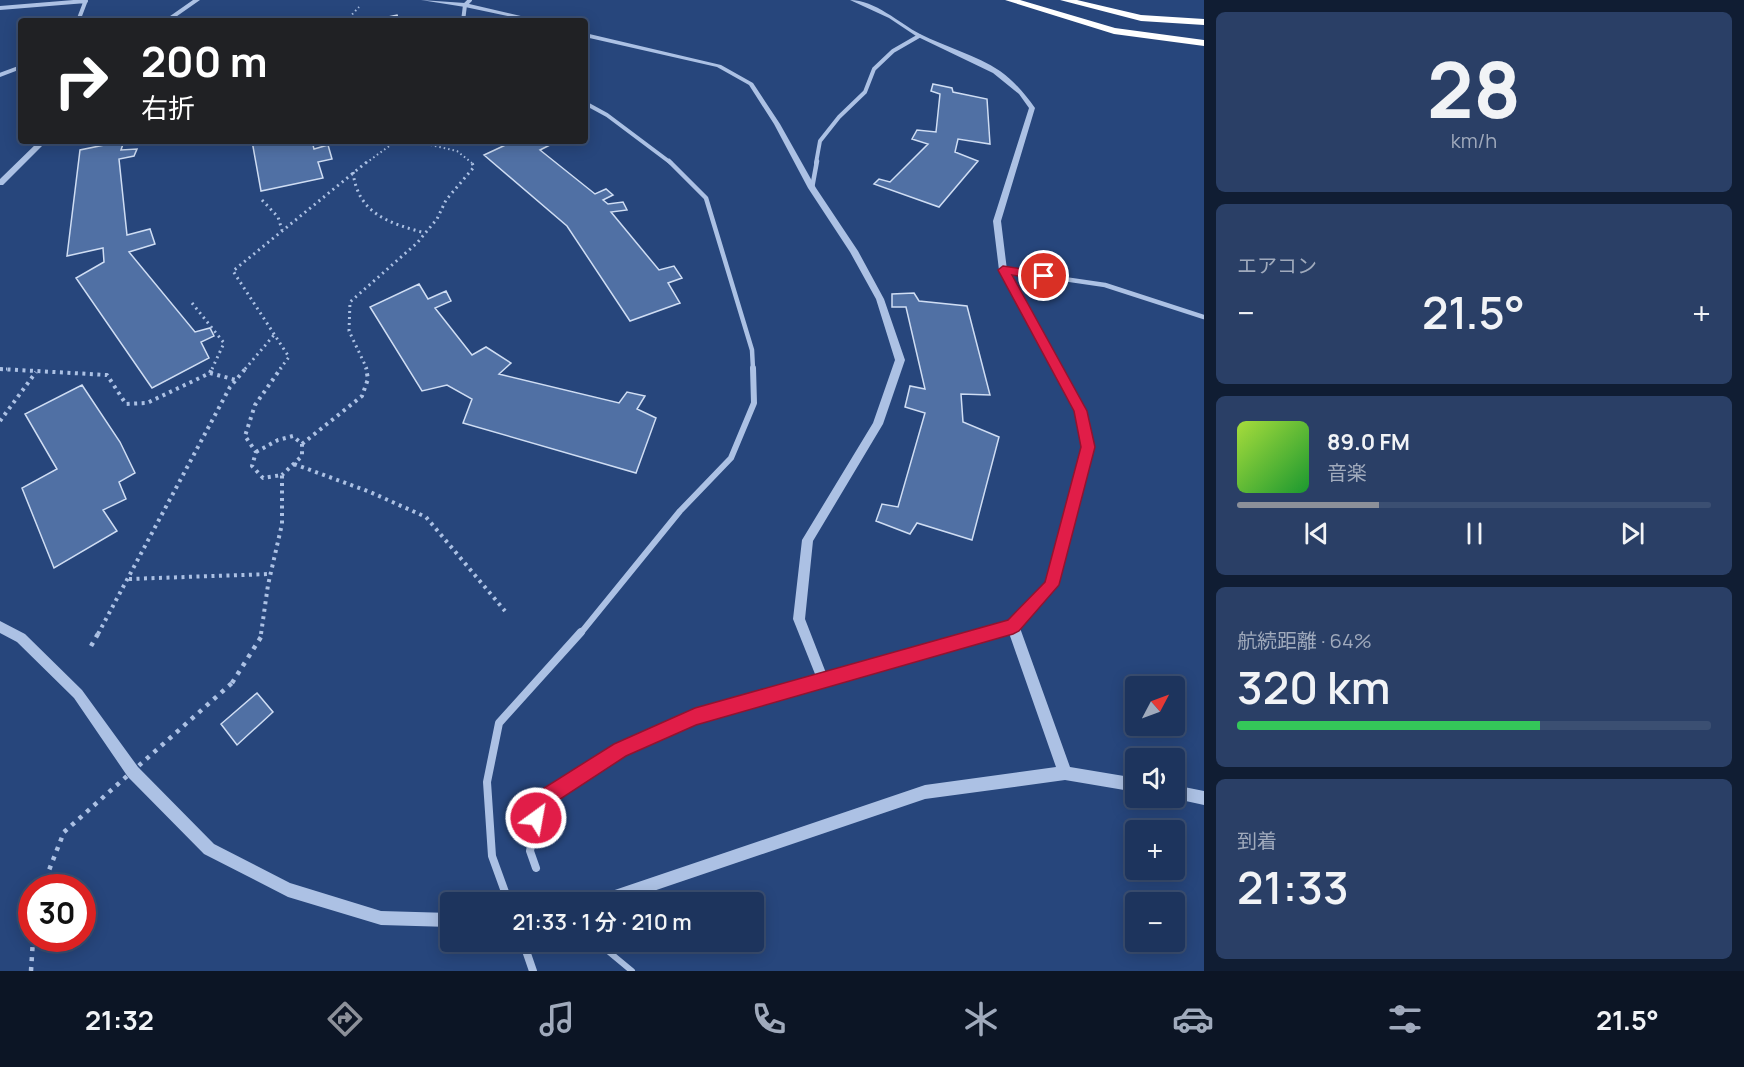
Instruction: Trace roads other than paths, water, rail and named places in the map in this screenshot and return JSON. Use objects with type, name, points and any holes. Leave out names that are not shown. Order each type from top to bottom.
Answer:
[{"type":"highway","points":[[1010,0],[1114,31],[1204,44]]},
{"type":"highway","points":[[1065,0],[1141,18],[1204,22]]},
{"type":"street","points":[[170,18],[197,0]]},
{"type":"street","points":[[424,0],[467,2],[528,18]]},
{"type":"street","points":[[536,868],[530,851],[540,802],[620,750],[695,717],[1013,626],[1051,585],[1088,447],[1080,411],[1003,270],[997,221],[1032,108],[1022,91],[1004,75],[979,61],[919,36],[890,17],[853,0]]},
{"type":"street","points":[[0,8],[86,1],[79,18]]},
{"type":"street","points":[[464,18],[467,2]]},
{"type":"street","points":[[588,36],[719,66],[751,84],[777,124],[812,188],[854,251],[880,299],[900,360],[878,424],[808,540],[799,619],[823,680]]},
{"type":"street","points":[[812,188],[820,141],[839,117],[865,92],[874,69],[893,51],[919,36]]},
{"type":"street","points":[[0,75],[18,68]]},
{"type":"street","points":[[505,892],[492,856],[487,782],[499,723],[576,639],[680,511],[731,458],[754,403],[752,350],[706,198],[664,156],[607,115],[588,105]]},
{"type":"street","points":[[0,183],[40,144]]},
{"type":"street","points":[[1003,270],[1105,285],[1204,317]]},
{"type":"street","points":[[1013,626],[1065,774]]},
{"type":"street","points":[[0,627],[21,638],[78,694],[133,772],[209,849],[288,890],[381,918],[440,920]]},
{"type":"street","points":[[630,892],[925,792],[1065,774],[1125,783]]},
{"type":"street","points":[[1185,794],[1204,798]]},
{"type":"street","points":[[526,952],[533,971]]},
{"type":"lane","points":[[609,952],[632,971]]}]
